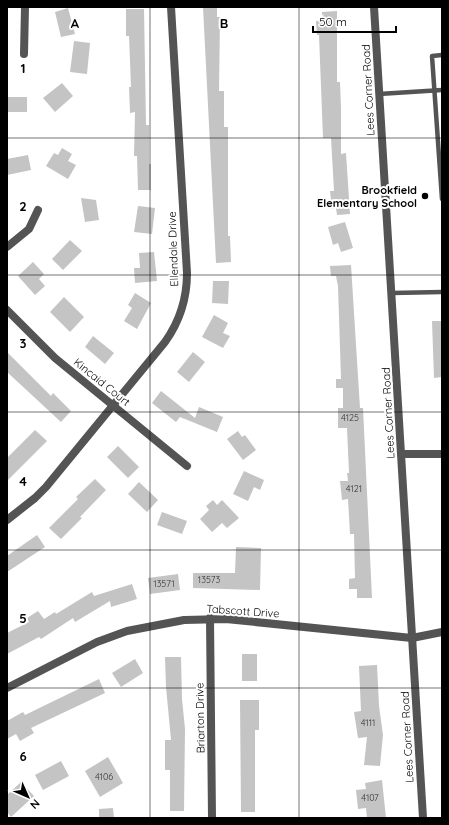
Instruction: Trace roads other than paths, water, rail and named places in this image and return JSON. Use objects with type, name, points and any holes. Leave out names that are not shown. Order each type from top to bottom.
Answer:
[{"type":"street","points":[[24,54],[25,7]]},
{"type":"street","name":"Ellendale Drive","points":[[7,520],[35,498],[113,405],[171,333],[183,306],[186,292],[186,265],[171,7]]},
{"type":"street","name":"Lees Corner Road","points":[[374,7],[423,818]]},
{"type":"street","points":[[7,247],[29,229],[38,210]]},
{"type":"street","name":"Kincaid Court","points":[[7,310],[55,358],[187,466]]},
{"type":"street","points":[[401,454],[442,454]]},
{"type":"street","name":"Tabscott Drive","points":[[7,688],[97,642],[127,631],[184,620],[210,618],[412,638],[442,632]]},
{"type":"street","name":"Briarton Drive","points":[[210,618],[212,818]]},
{"type":"lane","points":[[442,55],[432,56],[442,199]]},
{"type":"lane","points":[[380,94],[442,90]]},
{"type":"lane","points":[[392,293],[442,292]]},
{"type":"place","name":"Brookfield Elementary School","points":[[425,196]]}]
